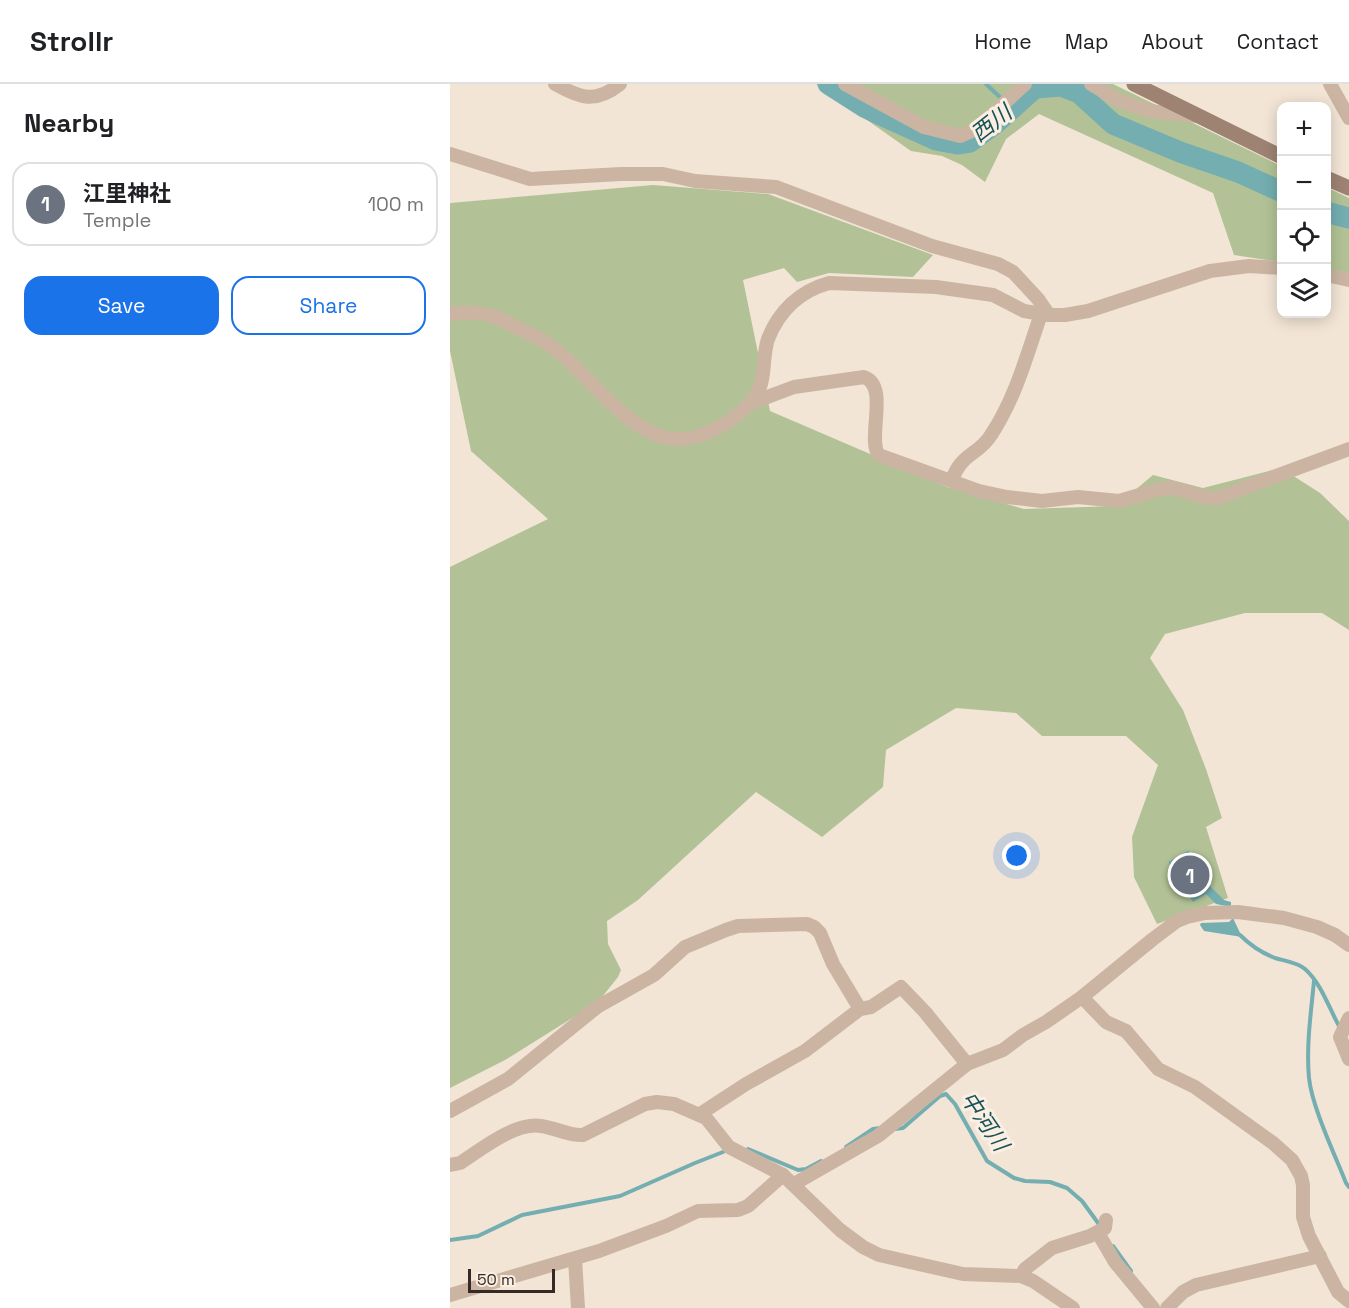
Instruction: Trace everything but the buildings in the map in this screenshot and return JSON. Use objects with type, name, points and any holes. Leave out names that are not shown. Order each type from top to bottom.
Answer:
[{"type":"main road","points":[[1134,84],[1279,156]]},
{"type":"main road","points":[[1331,180],[1348,188]]},
{"type":"street","points":[[555,84],[586,98],[605,94],[620,84]]},
{"type":"street","points":[[845,84],[924,127],[960,135],[976,129],[1025,84]]},
{"type":"street","points":[[1091,84],[1118,100],[1149,111],[1196,116]]},
{"type":"street","points":[[1330,84],[1349,118]]},
{"type":"street","points":[[450,154],[530,178],[663,174],[695,181],[776,187],[932,246],[998,264],[1013,272],[1038,299],[1045,315],[994,430],[984,444],[963,460],[952,480]]},
{"type":"street","points":[[450,314],[494,316],[538,336],[561,354],[631,422],[666,438],[683,439],[727,424],[756,395],[761,383],[768,339],[785,311],[798,296],[814,287],[829,283],[936,287],[993,296],[1024,310],[1045,315],[1065,315],[1088,311],[1210,271],[1249,266],[1277,268]]},
{"type":"street","points":[[1331,276],[1349,280]]},
{"type":"street","points":[[747,405],[794,387],[864,377],[869,379],[874,386],[877,414],[876,453],[979,491],[1042,501],[1078,497],[1119,501],[1160,489],[1173,488],[1216,498],[1349,449]]},
{"type":"street","points":[[450,1295],[576,1259],[666,1226],[698,1211],[738,1210],[748,1206],[789,1179],[887,1129],[967,1064],[1003,1050],[1082,997],[1177,921],[1205,913],[1238,912],[1284,918],[1326,931],[1349,945]]},
{"type":"street","points":[[450,1111],[508,1079],[597,1007],[654,975],[685,947],[738,926],[807,924],[814,927],[820,933],[833,964],[860,1009]]},
{"type":"street","points":[[700,1114],[746,1083],[805,1051],[860,1009],[871,1007],[901,987],[925,1012],[967,1064]]},
{"type":"street","points":[[1082,997],[1106,1022],[1126,1031],[1158,1069],[1195,1087],[1273,1143],[1292,1160],[1303,1185],[1303,1217],[1306,1227],[1338,1292],[1349,1301]]},
{"type":"street","points":[[1349,1018],[1340,1037],[1349,1059]]},
{"type":"street","points":[[450,1165],[460,1163],[520,1128],[542,1126],[576,1136],[583,1135],[636,1107],[657,1102],[674,1104],[700,1114],[711,1123],[729,1147],[789,1179],[840,1230],[863,1247],[879,1255],[963,1274],[1022,1276],[1034,1281],[1073,1308]]},
{"type":"street","points":[[1022,1276],[1025,1269],[1052,1248],[1102,1228],[1116,1262],[1153,1308]]},
{"type":"street","points":[[1168,1308],[1183,1293],[1196,1285],[1320,1256]]},
{"type":"street","points":[[576,1259],[578,1308]]},
{"type":"green space","points":[[816,84],[1113,84],[1277,164],[1277,261],[1234,255],[1213,193],[1039,114],[1006,139],[985,182],[962,165],[942,156],[911,151]]},
{"type":"green space","points":[[653,185],[768,194],[933,255],[913,277],[829,273],[797,282],[784,268],[743,280],[770,411],[947,487],[1024,509],[1116,506],[1153,475],[1203,488],[1281,468],[1320,493],[1349,521],[1349,630],[1322,613],[1245,613],[1165,634],[1150,658],[1183,710],[1222,818],[1206,827],[1228,898],[1157,924],[1134,877],[1132,837],[1158,765],[1126,736],[1042,736],[1016,713],[956,708],[886,750],[883,787],[822,837],[756,792],[638,900],[607,921],[608,944],[621,970],[598,1002],[505,1060],[450,1088],[450,567],[548,519],[471,451],[450,351],[450,203]]},
{"type":"green space","points":[[1331,189],[1349,198],[1349,273],[1331,270]]},
{"type":"water","points":[[1208,884],[1224,900],[1231,902],[1231,907],[1216,904],[1206,894],[1193,902],[1189,895]]},
{"type":"water","points":[[1233,918],[1242,937],[1204,931],[1200,925],[1201,923],[1229,922]]},
{"type":"waterway","name":"西川","points":[[828,84],[864,107],[885,117],[936,140],[957,144],[970,142],[995,124],[1035,88],[1061,86],[1079,93],[1113,124],[1180,152],[1238,172],[1277,190]]},
{"type":"waterway","points":[[986,84],[1003,100]]},
{"type":"waterway","name":"西川","points":[[1331,213],[1349,218]]},
{"type":"waterway","points":[[1179,879],[1171,863],[1188,853],[1208,887]]},
{"type":"waterway","points":[[1240,935],[1265,954],[1295,963],[1305,969],[1320,988],[1339,1026]]},
{"type":"waterway","points":[[1314,981],[1308,1042],[1311,1090],[1319,1117],[1349,1187]]},
{"type":"waterway","name":"中河川","points":[[895,1129],[903,1128],[940,1096],[946,1094],[955,1104],[987,1161],[1014,1178],[1050,1182],[1067,1188],[1082,1201],[1101,1227]]},
{"type":"waterway","name":"中河川","points":[[846,1147],[873,1129],[881,1128]]},
{"type":"waterway","name":"中河川","points":[[748,1149],[798,1170],[806,1169],[821,1161]]},
{"type":"waterway","name":"中河川","points":[[450,1240],[478,1236],[522,1215],[620,1196],[723,1152]]},
{"type":"waterway","name":"中河川","points":[[1113,1246],[1131,1271]]},
{"type":"place","name":"江里神社","points":[[1190,875]]}]
